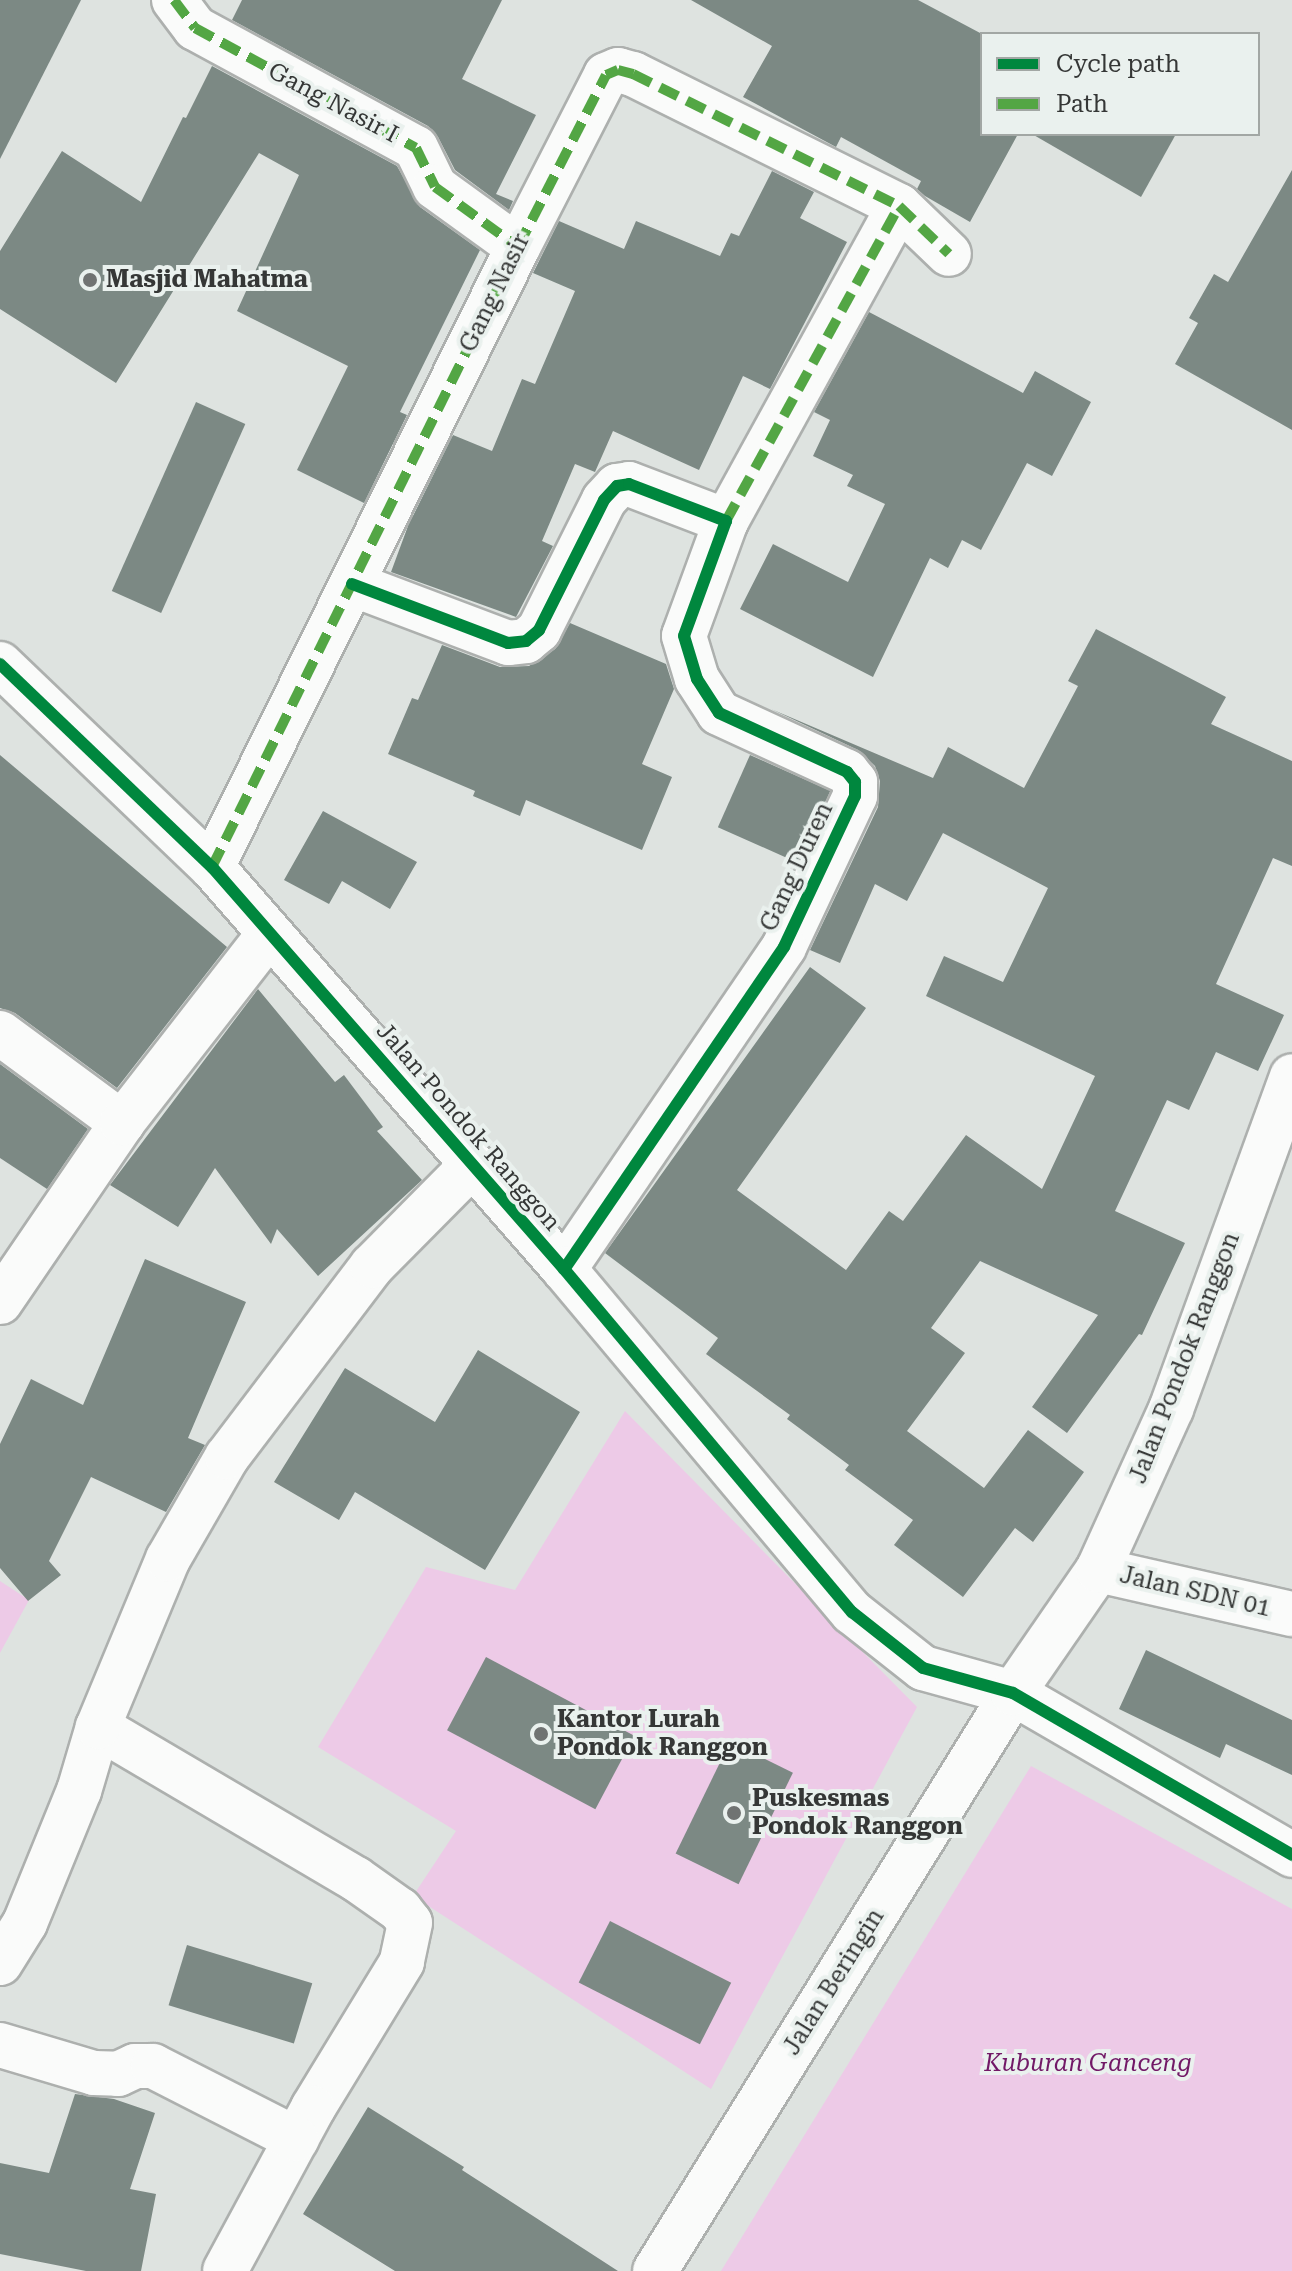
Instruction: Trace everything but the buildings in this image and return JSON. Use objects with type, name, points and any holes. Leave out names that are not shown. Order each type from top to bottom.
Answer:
[{"type":"street","name":"Gang Nasir I","points":[[174,0],[195,28],[416,148],[435,187],[518,247]]},
{"type":"street","name":"Gang Nasir","points":[[212,867],[606,75],[618,70],[633,74],[899,206],[949,254]]},
{"type":"street","name":"Gang Duren","points":[[564,1269],[784,947],[855,796],[855,782],[847,772],[719,713],[697,679],[684,636],[726,521],[899,206]]},
{"type":"street","points":[[352,584],[508,643],[526,641],[539,630],[604,500],[617,486],[629,484],[726,521]]},
{"type":"street","name":"Jalan Pondok Ranggon","points":[[0,664],[212,867],[564,1269],[852,1612],[923,1668],[1013,1693],[1098,1570],[1171,1409],[1292,1076]]},
{"type":"street","points":[[0,1302],[122,1123],[269,934]]},
{"type":"street","points":[[0,1033],[122,1123]]},
{"type":"street","points":[[0,1963],[31,1908],[79,1791],[98,1727],[168,1559],[227,1457],[372,1266],[472,1165]]},
{"type":"street","name":"Jalan SDN 01","points":[[1098,1570],[1292,1614]]},
{"type":"street","points":[[1013,1693],[1292,1855]]},
{"type":"street","name":"Jalan Beringin","points":[[655,2271],[1013,1693]]},
{"type":"street","points":[[98,1727],[356,1879],[400,1910],[410,1923],[409,1944],[402,1962],[296,2139],[225,2271]]},
{"type":"street","points":[[0,2045],[94,2073],[118,2074],[135,2066],[153,2066],[296,2139]]},
{"type":"green space","points":[[625,1411],[917,1707],[711,2089],[413,1896],[456,1831],[318,1747],[426,1567],[515,1590]]},
{"type":"green space","points":[[0,1581],[29,1600],[0,1653]]},
{"type":"green space","name":"Kuburan Ganceng","points":[[1031,1766],[1292,1909],[1292,2271],[721,2271]]},
{"type":"marked path","points":[[174,0],[195,28],[416,148],[435,187],[518,247]]},
{"type":"marked path","points":[[212,867],[606,75],[618,70],[633,74],[899,206],[949,254]]},
{"type":"marked path","points":[[726,521],[899,206]]},
{"type":"cycle path","points":[[352,584],[508,643],[526,641],[539,630],[604,500],[617,486],[629,484],[726,521],[684,636],[697,679],[719,713],[847,772],[855,782],[855,796],[784,947],[564,1269]]},
{"type":"cycle path","points":[[0,664],[212,867],[564,1269],[852,1612],[923,1668],[1013,1693],[1292,1855]]},
{"type":"place","name":"Masjid Mahatma","points":[[90,280]]},
{"type":"place","name":"Kantor Lurah Pondok Ranggon","points":[[541,1734]]},
{"type":"place","name":"Puskesmas Pondok Ranggon","points":[[734,1813]]}]
